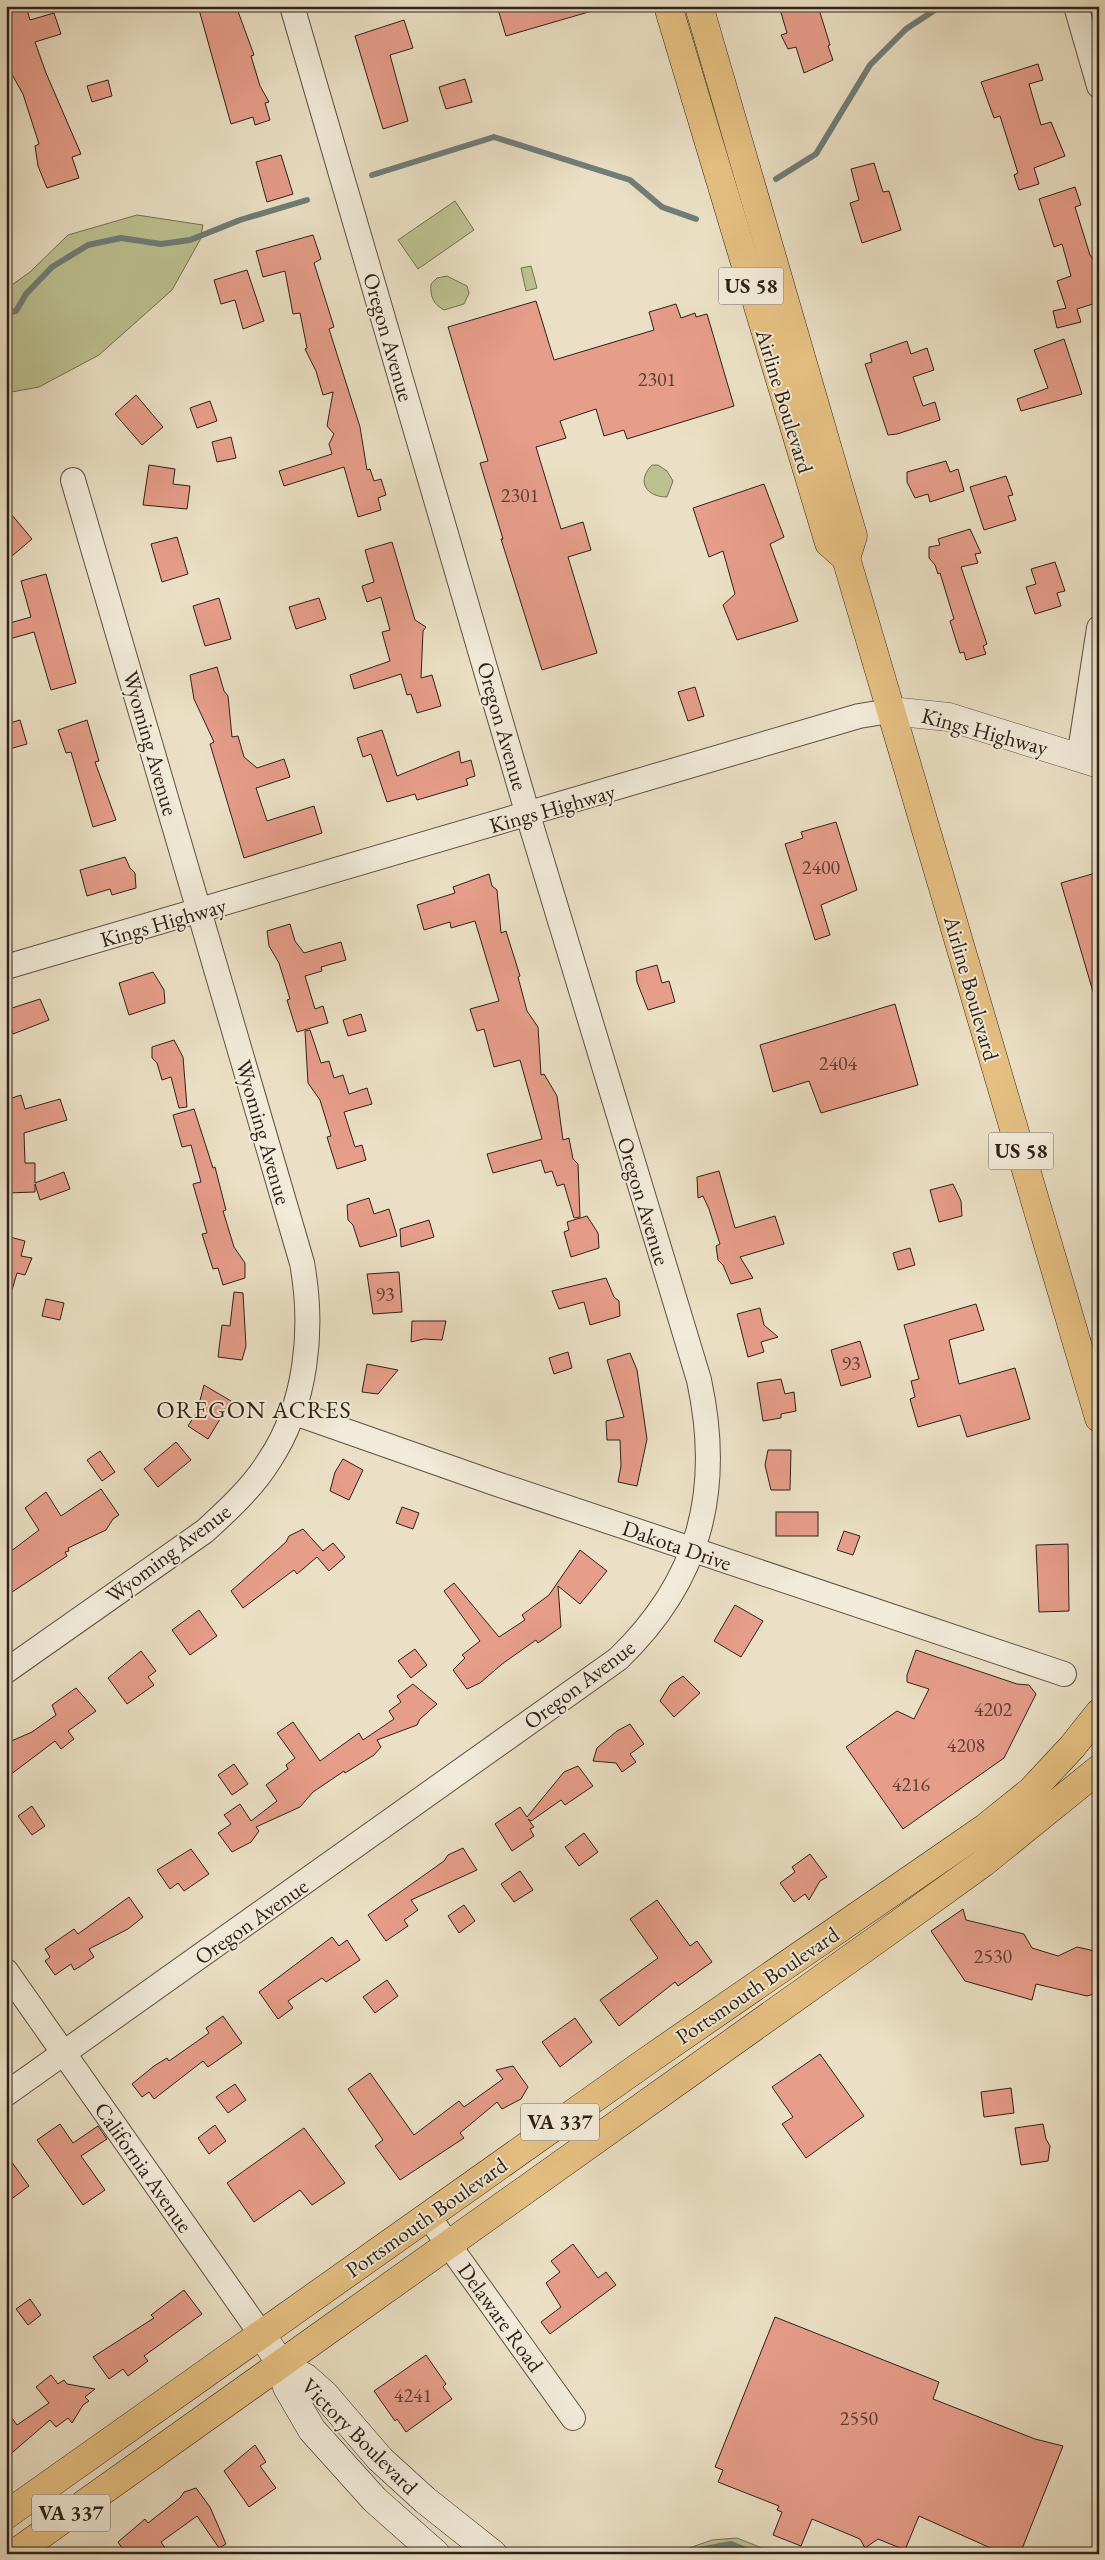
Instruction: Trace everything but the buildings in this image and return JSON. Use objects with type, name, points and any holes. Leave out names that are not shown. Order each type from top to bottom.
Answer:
[{"type":"main road","name":"Airline Boulevard","points":[[668,6],[762,326],[829,543],[846,558],[1099,1418]]},
{"type":"main road","name":"Airline Boulevard","points":[[699,6],[792,318],[853,536],[846,558]]},
{"type":"main road","points":[[762,326],[792,318]]},
{"type":"main road","name":"Kings Highway","points":[[890,711],[949,717],[1089,761]]},
{"type":"main road","name":"Portsmouth Boulevard","points":[[6,2515],[646,2061],[986,1828],[1031,1791],[1099,1713]]},
{"type":"main road","name":"Portsmouth Boulevard","points":[[14,2554],[932,1900],[983,1863],[1099,1769]]},
{"type":"main road","points":[[1066,1796],[1099,1794]]},
{"type":"main road","name":"California Avenue","points":[[261,2334],[281,2364]]},
{"type":"main road","name":"Victory Boulevard","points":[[281,2364],[287,2388],[312,2430],[375,2500],[436,2554]]},
{"type":"main road","name":"Victory Boulevard","points":[[281,2364],[306,2378],[324,2394],[380,2459],[431,2505],[493,2554]]},
{"type":"street","name":"Oregon Avenue","points":[[6,2094],[618,1659],[643,1635],[679,1583],[693,1550],[701,1522],[707,1483],[708,1443],[699,1380],[528,815],[292,6]]},
{"type":"street","points":[[1076,6],[1099,86]]},
{"type":"street","name":"Wyoming Avenue","points":[[6,1671],[205,1531],[226,1512],[269,1461],[292,1412],[305,1366],[309,1325],[307,1290],[302,1263],[73,480]]},
{"type":"street","points":[[1089,761],[1099,628]]},
{"type":"street","name":"Kings Highway","points":[[6,967],[528,815],[859,716],[890,711]]},
{"type":"street","name":"Dakota Drive","points":[[292,1412],[693,1550],[1064,1674]]},
{"type":"street","name":"California Avenue","points":[[6,1971],[261,2334]]},
{"type":"street","name":"Delaware Road","points":[[428,2216],[573,2418]]},
{"type":"green space","points":[[455,201],[474,230],[418,269],[398,240]]},
{"type":"green space","points":[[137,215],[203,225],[200,240],[172,290],[99,355],[39,387],[6,393],[6,289],[30,272],[68,235]]},
{"type":"green space","points":[[531,266],[537,288],[526,291],[521,268]]},
{"type":"green space","points":[[447,276],[467,286],[469,293],[464,304],[444,310],[433,299],[431,284],[437,278]]},
{"type":"green space","points":[[652,465],[658,465],[667,471],[673,481],[667,497],[654,494],[646,487],[645,477]]},
{"type":"green space","points":[[737,2538],[777,2554],[672,2554],[712,2540]]},
{"type":"waterway","points":[[776,179],[816,154],[870,65],[906,29],[941,6]]},
{"type":"waterway","points":[[372,175],[494,137],[630,180],[662,207],[696,219]]},
{"type":"waterway","points":[[6,313],[16,311],[26,294],[52,267],[88,245],[121,238],[161,244],[190,240],[240,220],[307,200]]},
{"type":"waterway","points":[[691,2554],[699,2550],[731,2544],[755,2554]]},
{"type":"district","name":"OREGON ACRES","points":[[254,1410]]}]
